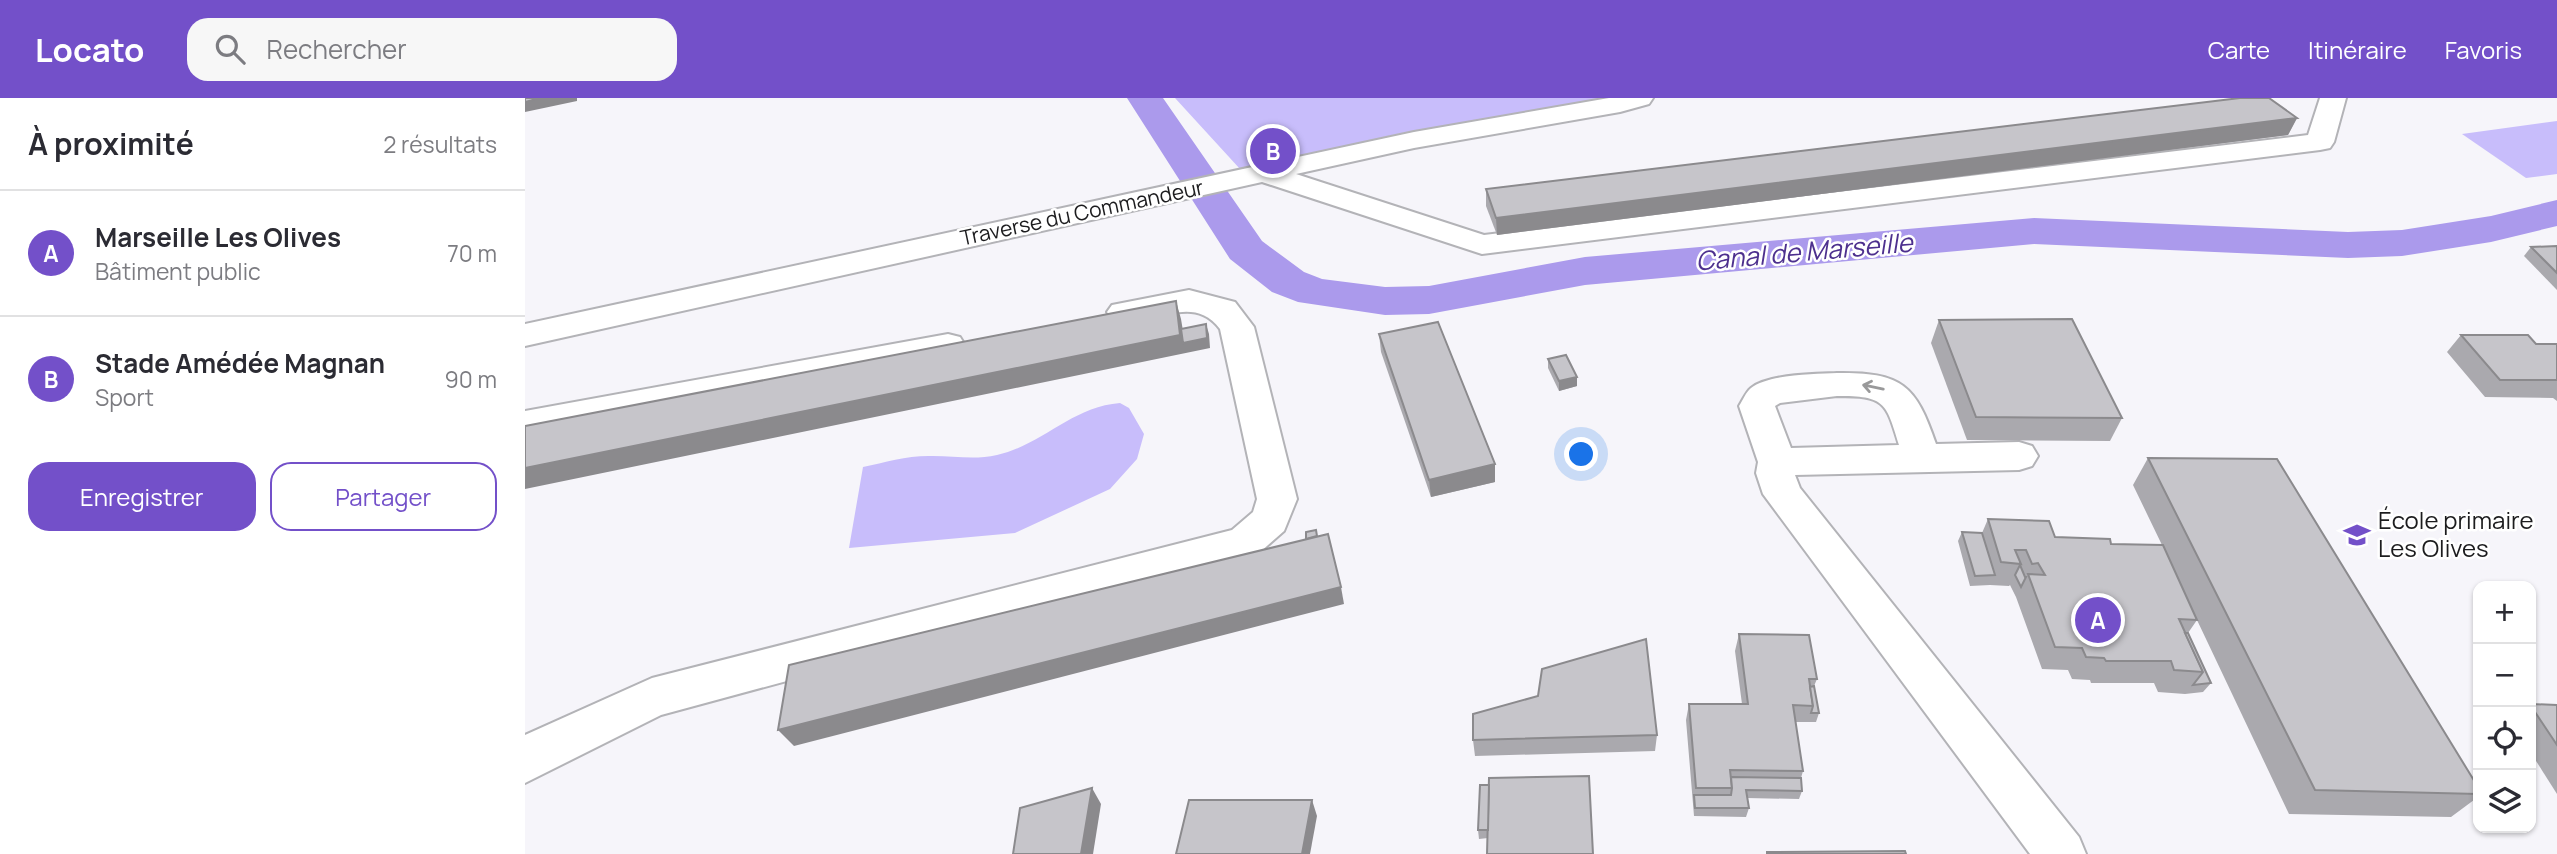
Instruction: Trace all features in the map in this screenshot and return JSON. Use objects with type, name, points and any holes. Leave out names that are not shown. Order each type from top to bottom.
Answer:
[{"type":"street","name":"Traverse du Commandeur","points":[[525,335],[1414,140],[1621,104],[1640,98]]},
{"type":"street","points":[[1263,173],[1482,245],[2320,142],[2333,98]]},
{"type":"street","points":[[525,761],[546,747],[652,698],[806,655],[1245,542],[1270,520],[1277,499],[1237,327],[1223,309],[1189,300],[1084,320]]},
{"type":"street","points":[[525,424],[976,340]]},
{"type":"street","points":[[1922,458],[1899,400],[1887,390],[1857,384],[1771,392],[1762,398],[1757,406],[1780,478],[2061,854]]},
{"type":"street","points":[[1780,478],[1922,458],[2018,456]]},
{"type":"shaded area","points":[[1175,98],[1606,98],[1407,132],[1240,169]]},
{"type":"shaded area","points":[[2557,121],[2557,174],[2526,178],[2462,134]]},
{"type":"shaded area","points":[[1120,403],[1129,408],[1144,434],[1137,459],[1110,489],[1015,533],[849,548],[863,467],[915,457],[973,458],[997,455],[1029,443],[1087,411]]},
{"type":"building","points":[[2240,98],[2269,98],[2297,118],[1496,218],[1486,189]]},
{"type":"building","points":[[2557,246],[2557,273],[2531,247]]},
{"type":"building","points":[[1176,301],[1180,335],[525,468],[525,426]]},
{"type":"building","points":[[2072,319],[2122,418],[1976,417],[1939,320]]},
{"type":"building","points":[[1438,322],[1495,464],[1429,480],[1379,334]]},
{"type":"building","points":[[1206,324],[1207,338],[1183,343],[1181,329]]},
{"type":"building","points":[[2461,335],[2528,335],[2536,344],[2557,344],[2557,380],[2500,380]]},
{"type":"building","points":[[1566,355],[1577,377],[1559,381],[1548,359]]},
{"type":"building","points":[[2148,458],[2277,459],[2473,779],[2473,794],[2315,790]]},
{"type":"building","points":[[1988,519],[2049,521],[2055,537],[2110,539],[2111,544],[2163,545],[2197,620],[2179,619],[2203,672],[2174,670],[2171,661],[2106,661],[2104,658],[2086,657],[2082,648],[2055,647],[2028,574],[2045,575],[2038,563],[2032,564],[2026,550],[2015,550],[2021,564],[2001,562]]},
{"type":"building","points":[[1316,530],[1317,536],[1306,539],[1306,532]]},
{"type":"building","points":[[1962,532],[1982,533],[1995,575],[1975,576]]},
{"type":"building","points":[[1328,534],[1341,587],[778,730],[789,665]]},
{"type":"building","points":[[2020,565],[2026,577],[2021,587],[2015,575]]},
{"type":"building","points":[[2185,633],[2188,633],[2211,683],[2193,685],[2203,672]]},
{"type":"building","points":[[1739,634],[1809,635],[1817,679],[1809,679],[1813,706],[1793,705],[1803,771],[1730,770],[1732,788],[1696,788],[1689,704],[1748,704]]},
{"type":"building","points":[[1646,639],[1657,735],[1473,740],[1473,714],[1538,696],[1542,669]]},
{"type":"building","points":[[1814,686],[1819,713],[1811,713],[1813,706],[1810,687]]},
{"type":"building","points":[[2536,704],[2557,705],[2557,745],[2536,714]]},
{"type":"building","points":[[1589,776],[1593,854],[1487,854],[1489,778]]},
{"type":"building","points":[[1731,777],[1801,778],[1802,791],[1746,790],[1749,808],[1695,808],[1694,795],[1731,795]]},
{"type":"building","points":[[1480,785],[1489,785],[1488,830],[1478,830]]},
{"type":"building","points":[[1092,788],[1081,854],[1013,854],[1020,808]]},
{"type":"building","points":[[1189,800],[1312,800],[1302,854],[1176,854]]},
{"type":"building","points":[[1905,851],[1906,854],[1767,854],[1767,852]]},
{"type":"waterway","name":"Canal de Marseille","points":[[1145,98],[1246,250],[1288,282],[1314,292],[1385,301],[1429,300],[1585,271],[2034,231],[2348,245],[2402,243],[2491,229],[2557,213]]},
{"type":"place","name":"Stade Amédée Magnan","points":[[1273,151]]},
{"type":"place","name":"École primaire Les Olives","points":[[2357,535]]},
{"type":"place","name":"Marseille Les Olives","points":[[2098,620]]}]
